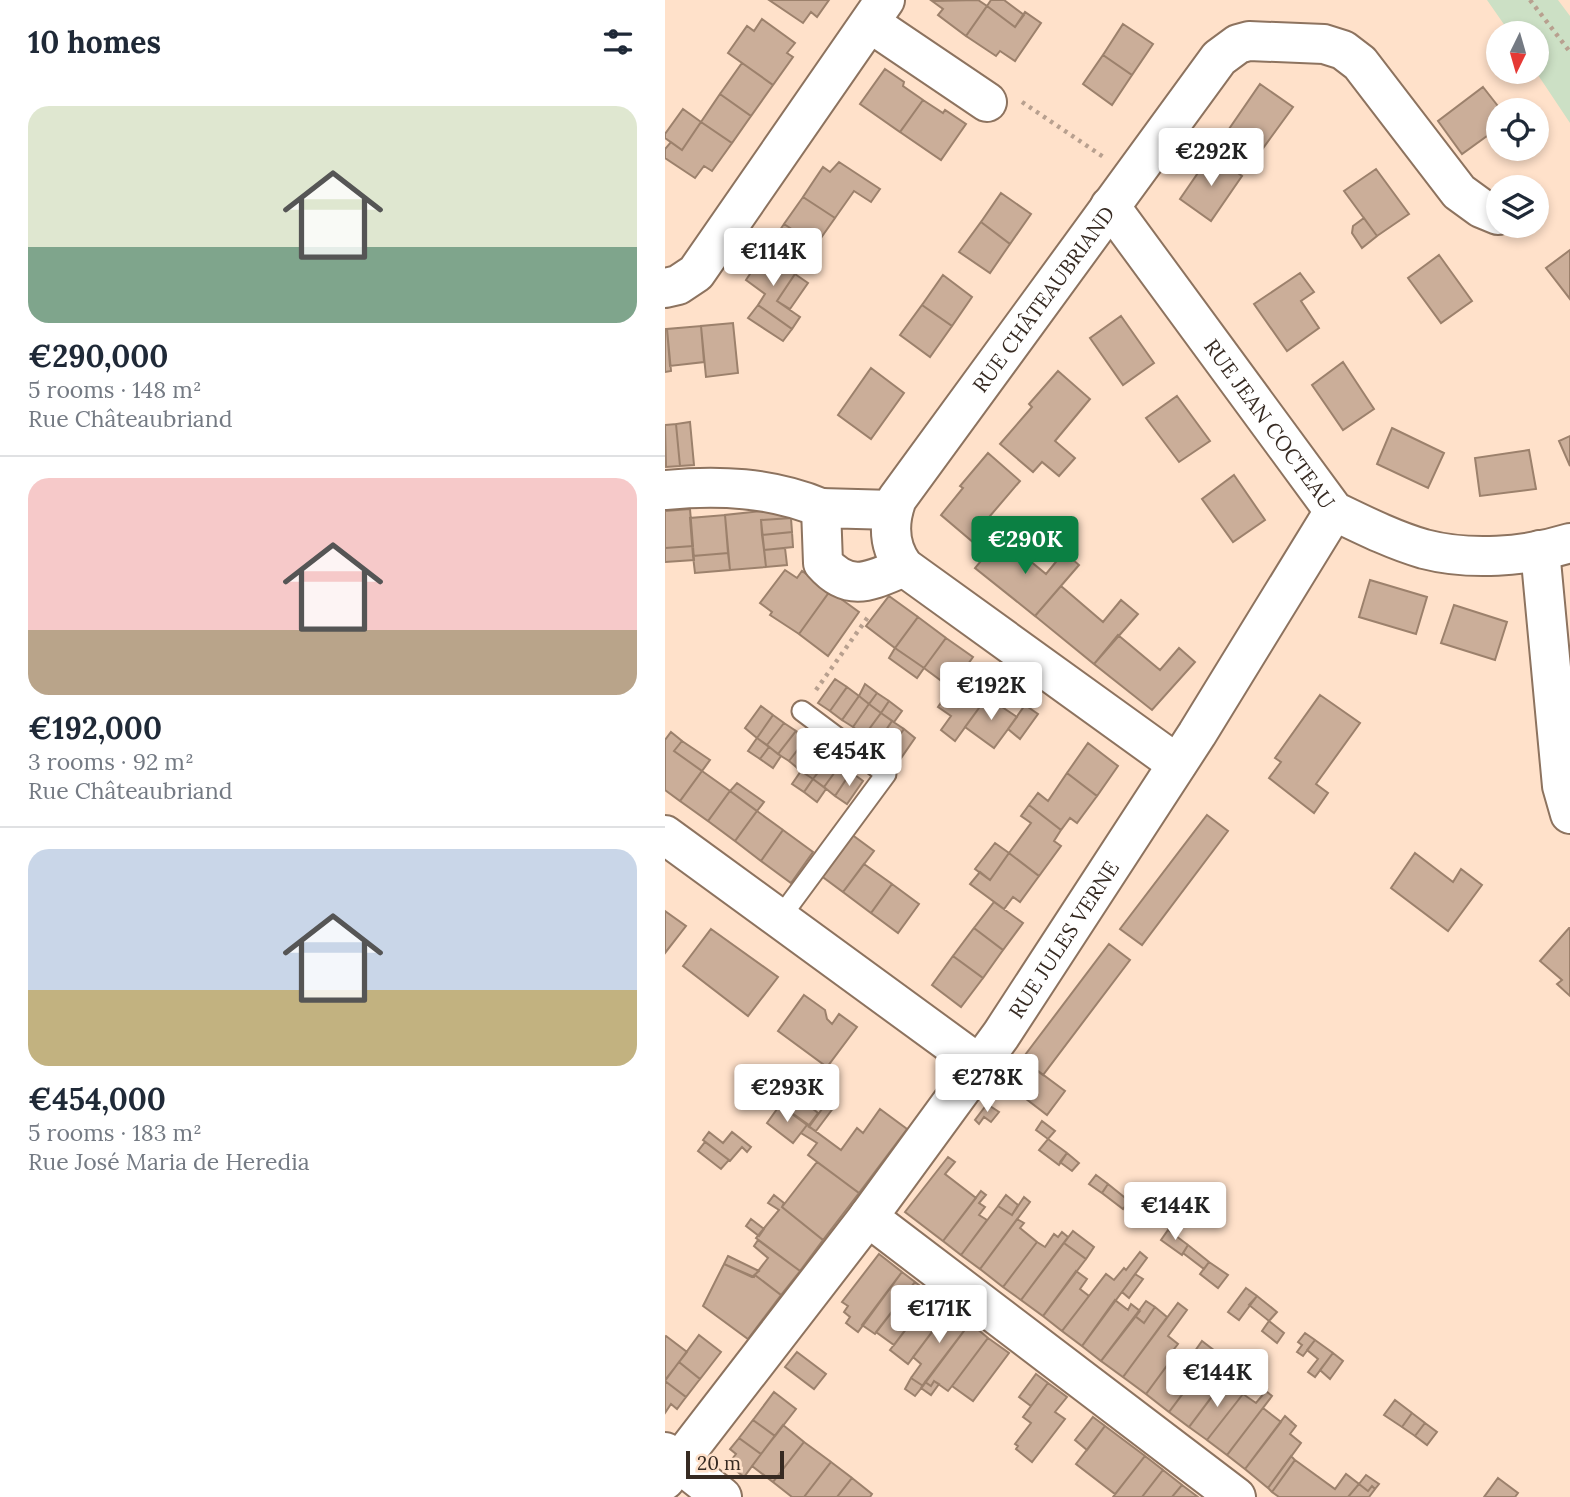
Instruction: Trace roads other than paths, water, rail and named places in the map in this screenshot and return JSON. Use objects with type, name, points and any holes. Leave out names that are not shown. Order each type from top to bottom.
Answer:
[{"type":"street","points":[[665,288],[678,285],[696,273],[878,11],[1000,99]]},
{"type":"street","name":"RUE CHÂTEAUBRIAND","points":[[889,573],[893,547],[893,510],[903,490],[1219,58],[1228,50],[1248,41],[1324,44],[1343,50],[1360,63],[1459,192],[1486,210]]},
{"type":"street","name":"RUE JEAN COCTEAU","points":[[1121,191],[1334,511],[1403,541],[1440,552],[1476,555],[1555,547]]},
{"type":"street","points":[[665,490],[701,487],[741,489],[795,498],[821,508],[893,510]]},
{"type":"street","points":[[821,508],[823,563],[842,579],[857,583],[889,573],[1177,764]]},
{"type":"street","name":"RUE JULES VERNE","points":[[669,1465],[868,1217],[980,1065],[1177,764],[1334,511]]},
{"type":"street","points":[[1555,547],[1562,786],[1570,814]]},
{"type":"street","points":[[665,835],[980,1065]]},
{"type":"street","points":[[868,1217],[1236,1497]]},
{"type":"street","points":[[669,1465],[722,1497]]},
{"type":"lane","points":[[779,919],[885,774],[802,711]]}]
